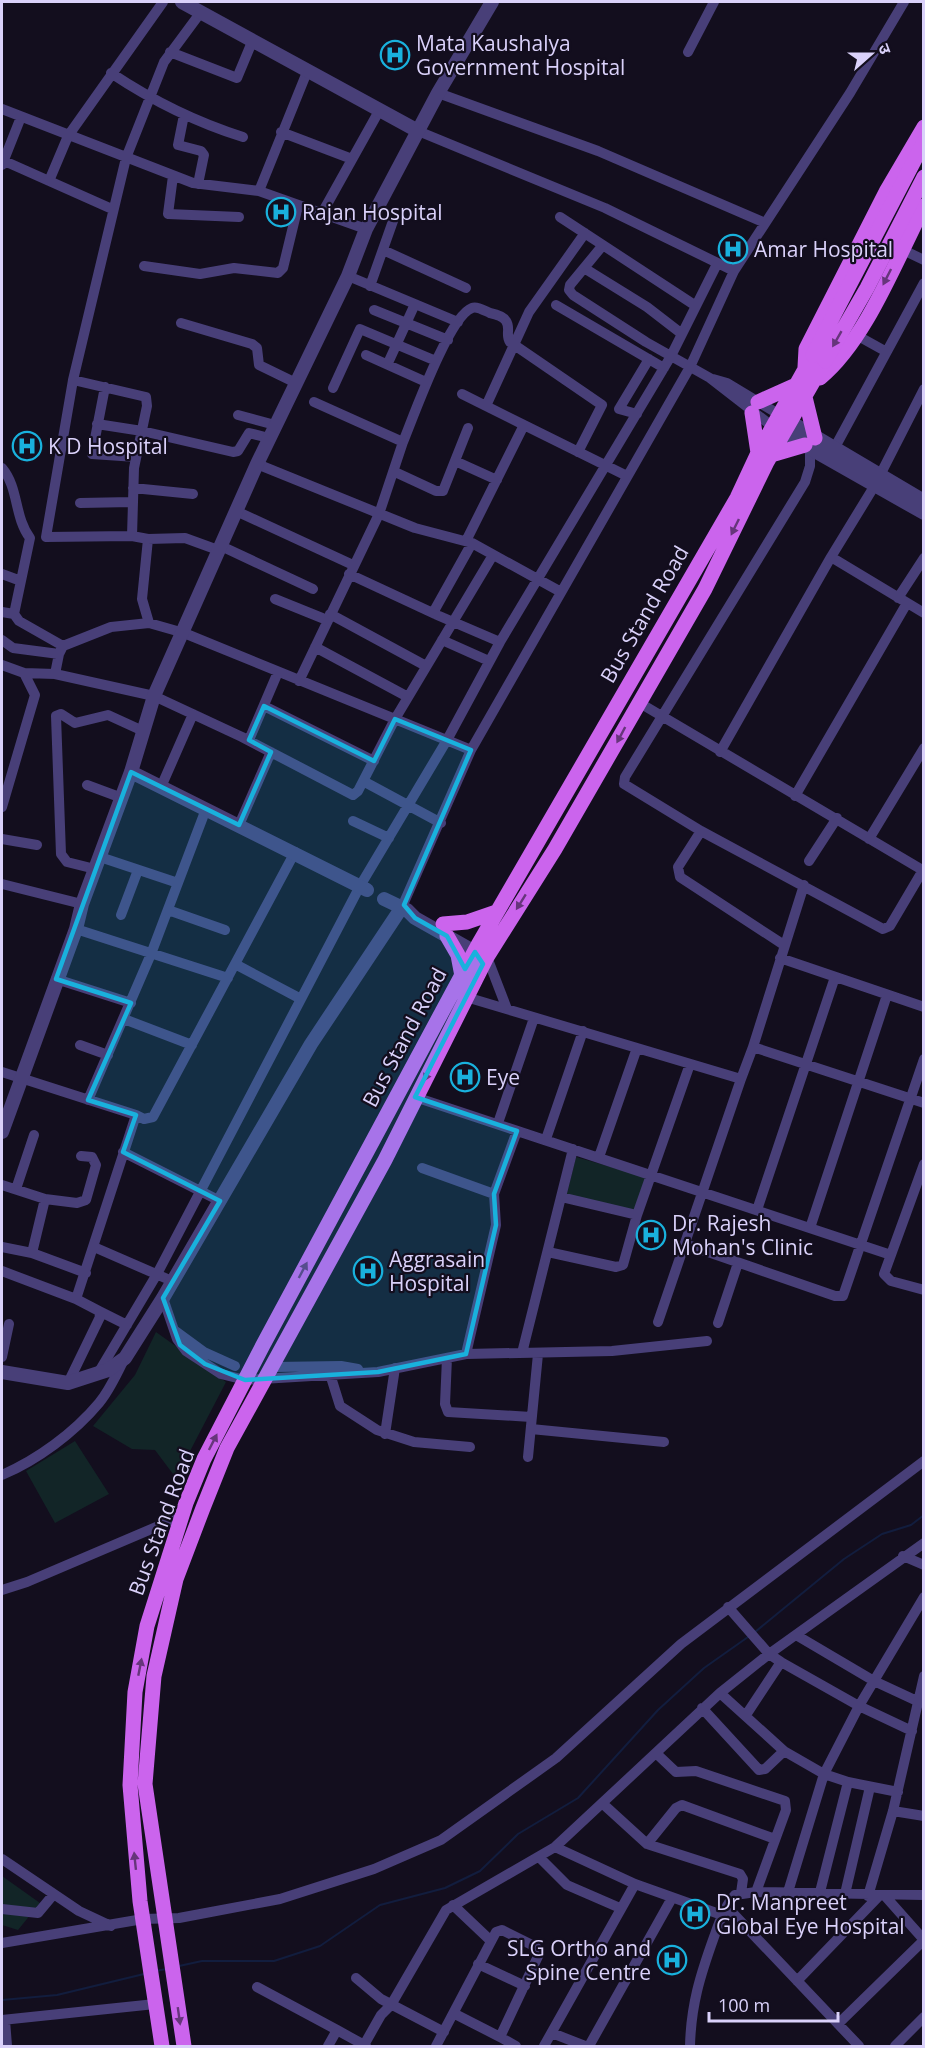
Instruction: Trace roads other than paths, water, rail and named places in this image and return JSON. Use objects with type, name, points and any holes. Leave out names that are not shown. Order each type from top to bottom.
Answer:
[{"type":"main road","name":"Bus Stand Road","points":[[184,2046],[164,1925],[146,1784],[154,1676],[176,1579],[227,1448],[384,1160],[466,998],[496,912],[805,384],[806,349],[887,190],[924,127]]},
{"type":"main road","points":[[805,384],[755,407],[764,454],[810,444],[805,384],[924,142]]},
{"type":"main road","points":[[819,358],[867,288],[924,177]]},
{"type":"main road","name":"Bus Stand Road","points":[[805,384],[836,364],[858,336],[901,249],[917,232],[924,206]]},
{"type":"main road","name":"Bus Stand Road","points":[[161,2039],[135,1854],[130,1785],[135,1692],[147,1626],[182,1516],[204,1459],[462,975],[481,954],[561,839],[705,589],[764,454]]},
{"type":"main road","points":[[462,975],[458,955],[445,930],[496,912]]},
{"type":"street","points":[[49,181],[68,136],[163,2]]},
{"type":"street","points":[[182,2],[418,131],[605,208],[734,271]]},
{"type":"street","points":[[2,1132],[19,1079],[76,929],[82,904],[122,798],[154,696],[184,633],[257,464],[348,276],[366,229],[438,93],[492,2]]},
{"type":"street","points":[[688,52],[714,2]]},
{"type":"street","points":[[2,1475],[37,1455],[83,1419],[104,1396],[310,1044],[405,908],[471,750],[690,367],[734,271],[850,93],[904,2]]},
{"type":"street","points":[[45,537],[73,380],[112,208],[126,158],[170,52],[201,12]]},
{"type":"street","points":[[170,52],[237,78],[252,42]]},
{"type":"street","points":[[259,191],[307,72]]},
{"type":"street","points":[[111,73],[150,98],[184,115],[243,137]]},
{"type":"street","points":[[438,93],[598,151],[765,223]]},
{"type":"street","points":[[2,109],[173,176],[198,184],[259,191],[321,215],[366,229]]},
{"type":"street","points":[[321,215],[379,111]]},
{"type":"street","points":[[184,115],[178,145],[201,151],[204,155],[198,184]]},
{"type":"street","points":[[21,117],[2,162],[112,208]]},
{"type":"street","points":[[281,132],[352,159]]},
{"type":"street","points":[[173,176],[168,214],[239,217]]},
{"type":"street","points":[[887,190],[924,206]]},
{"type":"street","points":[[144,266],[200,274],[234,268],[278,273],[283,268],[298,206]]},
{"type":"street","points":[[560,217],[696,306]]},
{"type":"street","points":[[370,286],[393,222]]},
{"type":"street","points":[[486,405],[534,303],[585,233]]},
{"type":"street","points":[[603,246],[570,285],[569,290],[573,295],[690,367],[710,378],[727,383],[755,407],[810,444],[877,481],[924,501]]},
{"type":"street","points":[[901,249],[924,261]]},
{"type":"street","points":[[383,250],[466,288]]},
{"type":"street","points":[[97,1375],[157,1274],[301,999],[389,838],[447,740],[500,642],[671,356],[717,264]]},
{"type":"street","points":[[584,268],[647,307],[682,334]]},
{"type":"street","points":[[348,276],[458,322]]},
{"type":"street","points":[[834,449],[885,351],[924,283]]},
{"type":"street","points":[[388,363],[415,304]]},
{"type":"street","points":[[556,305],[664,368]]},
{"type":"street","points":[[299,681],[379,514],[426,382],[458,322],[474,307],[500,316],[506,321],[507,340],[602,405],[578,452]]},
{"type":"street","points":[[374,310],[448,340]]},
{"type":"street","points":[[181,323],[252,344],[257,348],[259,365],[296,384]]},
{"type":"street","points":[[333,388],[360,329],[436,361]]},
{"type":"street","points":[[858,336],[885,351]]},
{"type":"street","points":[[366,355],[426,382]]},
{"type":"street","points":[[637,414],[619,409],[649,359]]},
{"type":"street","points":[[73,380],[146,397],[147,406],[132,488],[132,536]]},
{"type":"street","points":[[105,387],[92,454],[136,457]]},
{"type":"street","points":[[720,752],[877,481],[924,389]]},
{"type":"street","points":[[462,394],[627,477]]},
{"type":"street","points":[[314,402],[403,442]]},
{"type":"street","points":[[238,416],[272,432]]},
{"type":"street","points":[[97,424],[142,431],[233,452],[238,451],[249,433],[272,432]]},
{"type":"street","points":[[435,614],[435,607],[469,542],[524,425]]},
{"type":"street","points":[[395,472],[440,492],[444,489],[468,428]]},
{"type":"street","points":[[810,444],[834,449],[924,513]]},
{"type":"street","points":[[638,702],[663,718],[720,752],[923,870],[887,929],[878,928],[804,885],[701,831],[624,784],[625,777],[663,718],[805,482],[809,473],[810,444]]},
{"type":"street","points":[[455,461],[497,480]]},
{"type":"street","points":[[257,464],[423,531],[469,542],[561,592]]},
{"type":"street","points":[[2,468],[12,485],[21,524],[30,538],[14,614]]},
{"type":"street","points":[[132,488],[193,494]]},
{"type":"street","points":[[80,503],[132,502]]},
{"type":"street","points":[[236,511],[435,614],[500,642]]},
{"type":"street","points":[[30,538],[132,536],[148,539],[186,538],[220,548],[313,588]]},
{"type":"street","points":[[148,539],[142,600],[149,623]]},
{"type":"street","points":[[13,648],[2,665],[24,673],[55,674],[154,696],[249,740],[353,795],[363,781],[395,719],[493,555]]},
{"type":"street","points":[[831,557],[924,613]]},
{"type":"street","points":[[795,796],[924,558]]},
{"type":"street","points":[[2,574],[21,581]]},
{"type":"street","points":[[275,599],[329,617],[426,666]]},
{"type":"street","points":[[2,612],[14,614],[19,621],[61,650]]},
{"type":"street","points":[[2,640],[13,648],[61,650],[111,627],[149,623],[184,633],[471,750]]},
{"type":"street","points":[[442,639],[489,661]]},
{"type":"street","points":[[315,647],[408,698]]},
{"type":"street","points":[[55,674],[61,650]]},
{"type":"street","points":[[249,740],[278,672]]},
{"type":"street","points":[[2,807],[35,695],[24,673]]},
{"type":"street","points":[[264,706],[374,761]]},
{"type":"street","points":[[161,787],[193,714]]},
{"type":"street","points":[[142,731],[108,715],[75,723],[63,715],[56,716],[61,854],[67,862],[97,863],[138,870],[178,883]]},
{"type":"street","points":[[869,839],[924,748]]},
{"type":"street","points":[[239,825],[271,752]]},
{"type":"street","points":[[131,772],[363,888]]},
{"type":"street","points":[[363,781],[441,823]]},
{"type":"street","points":[[87,785],[122,798]]},
{"type":"street","points":[[88,1100],[151,954],[206,808]]},
{"type":"street","points":[[809,861],[837,818]]},
{"type":"street","points":[[353,821],[389,838]]},
{"type":"street","points":[[701,831],[678,867],[680,877],[784,945]]},
{"type":"street","points":[[2,839],[37,845]]},
{"type":"street","points":[[2,1072],[144,1119],[153,1117],[295,852]]},
{"type":"street","points":[[121,915],[138,870]]},
{"type":"street","points":[[2,884],[82,904]]},
{"type":"street","points":[[658,1322],[701,1191],[753,1047],[804,885]]},
{"type":"street","points":[[384,899],[405,908],[414,918],[445,930],[481,954],[503,1008]]},
{"type":"street","points":[[168,910],[225,930]]},
{"type":"street","points":[[76,929],[228,978]]},
{"type":"street","points":[[780,958],[924,1007]]},
{"type":"street","points":[[235,964],[301,999]]},
{"type":"street","points":[[757,1210],[835,977]]},
{"type":"street","points":[[57,979],[131,1003]]},
{"type":"street","points":[[810,1228],[887,995]]},
{"type":"street","points":[[466,998],[741,1079]]},
{"type":"street","points":[[498,1123],[534,1018]]},
{"type":"street","points":[[124,1019],[192,1045]]},
{"type":"street","points":[[546,1139],[583,1031]]},
{"type":"street","points":[[80,1045],[108,1055]]},
{"type":"street","points":[[753,1047],[924,1103]]},
{"type":"street","points":[[599,1157],[636,1048]]},
{"type":"street","points":[[685,1244],[840,1297],[846,1292],[924,1059]]},
{"type":"street","points":[[548,1252],[620,1267],[626,1262],[637,1215],[690,1064]]},
{"type":"street","points":[[416,1097],[891,1255]]},
{"type":"street","points":[[76,1299],[136,1115]]},
{"type":"street","points":[[466,1354],[496,1225],[494,1194],[518,1131]]},
{"type":"street","points":[[16,1189],[34,1134]]},
{"type":"street","points":[[522,1353],[573,1149]]},
{"type":"street","points":[[123,1152],[220,1201]]},
{"type":"street","points":[[2,1185],[45,1199],[77,1203],[86,1200],[96,1165],[92,1157],[81,1155]]},
{"type":"street","points":[[924,1164],[885,1270],[886,1278],[914,1289],[924,1290]]},
{"type":"street","points":[[422,1168],[494,1194]]},
{"type":"street","points":[[561,1197],[637,1215]]},
{"type":"street","points":[[32,1253],[45,1199]]},
{"type":"street","points":[[2,1247],[32,1253],[86,1273]]},
{"type":"street","points":[[94,1247],[172,1281]]},
{"type":"street","points":[[718,1323],[738,1263]]},
{"type":"street","points":[[2,1270],[76,1299],[127,1325]]},
{"type":"street","points":[[163,1298],[174,1330],[186,1351],[221,1374],[245,1380],[270,1372],[347,1366],[364,1372]]},
{"type":"street","points":[[68,1383],[100,1317],[99,1311]]},
{"type":"street","points":[[2,1357],[9,1324]]},
{"type":"street","points":[[174,1330],[204,1352],[235,1366]]},
{"type":"street","points":[[270,1372],[330,1374],[364,1372],[466,1354],[538,1354],[652,1348],[707,1341]]},
{"type":"street","points":[[528,1458],[538,1354]]},
{"type":"street","points":[[2,1372],[68,1383],[97,1375],[115,1367],[125,1358]]},
{"type":"street","points":[[447,1358],[445,1408],[448,1412],[531,1417]]},
{"type":"street","points":[[385,1434],[395,1368]]},
{"type":"street","points":[[330,1374],[344,1411],[385,1434],[414,1442],[470,1447]]},
{"type":"street","points":[[531,1429],[664,1442]]},
{"type":"street","points":[[2,1943],[111,1926],[164,1925],[201,1914],[280,1899],[374,1869],[441,1840],[556,1758],[681,1644],[924,1461]]},
{"type":"street","points":[[2,1590],[27,1582],[182,1516]]},
{"type":"street","points":[[257,1987],[365,2046],[381,2015],[391,2005],[442,1916],[453,1905],[555,1847],[720,1693],[769,1654],[924,1543]]},
{"type":"street","points":[[903,1556],[924,1565]]},
{"type":"street","points":[[788,1892],[824,1774],[859,1706],[924,1597]]},
{"type":"street","points":[[728,1607],[769,1654],[859,1706],[912,1731]]},
{"type":"street","points":[[796,1635],[874,1681],[917,1701]]},
{"type":"street","points":[[746,1715],[782,1662]]},
{"type":"street","points":[[797,1981],[877,1896],[893,1810],[923,1678]]},
{"type":"street","points":[[720,1693],[784,1751],[824,1774],[848,1782],[898,1792]]},
{"type":"street","points":[[702,1708],[759,1770],[765,1769],[784,1751]]},
{"type":"street","points":[[656,1753],[676,1772],[696,1771],[785,1801],[786,1810],[756,1892]]},
{"type":"street","points":[[820,1892],[848,1782]]},
{"type":"street","points":[[845,1894],[870,1787]]},
{"type":"street","points":[[602,1803],[647,1844],[735,1871],[743,1879],[741,1893]]},
{"type":"street","points":[[647,1844],[676,1808],[682,1805],[775,1839]]},
{"type":"street","points":[[893,1810],[924,1816]]},
{"type":"street","points":[[555,1847],[635,1884],[672,1898],[724,1911],[797,1981],[859,2046]]},
{"type":"street","points":[[539,1857],[567,1885],[620,1908]]},
{"type":"street","points":[[2,1859],[79,1911],[111,1926]]},
{"type":"street","points":[[544,2046],[635,1884]]},
{"type":"street","points":[[690,2046],[691,2014],[696,1989],[724,1911],[735,1895],[756,1892],[820,1892],[877,1896],[924,1895]]},
{"type":"street","points":[[2,1909],[38,1913],[52,1894]]},
{"type":"street","points":[[838,2024],[924,1940],[877,1896]]},
{"type":"street","points":[[552,2033],[587,2046],[672,1898]]},
{"type":"street","points":[[453,1905],[491,1941]]},
{"type":"street","points":[[437,2046],[478,1964],[496,1932],[502,1930],[539,1950],[540,1956],[500,2037]]},
{"type":"street","points":[[478,1964],[525,1986]]},
{"type":"street","points":[[356,1978],[391,2005],[444,2032]]},
{"type":"street","points":[[7,2046],[3,2020],[154,1997]]},
{"type":"street","points":[[455,2014],[516,2046]]},
{"type":"street","points":[[895,2046],[924,2017]]},
{"type":"street","points":[[328,2046],[337,2030]]},
{"type":"waterway","points":[[755,1632],[844,1559],[882,1534],[911,1525],[924,1515]]},
{"type":"waterway","points":[[179,1966],[202,1961],[274,1961],[320,1946],[380,1905],[445,1888],[480,1871],[518,1834],[578,1798],[658,1710],[704,1668],[748,1637]]},
{"type":"waterway","points":[[155,1971],[167,1969]]},
{"type":"waterway","points":[[2,2000],[57,1995],[144,1974]]},
{"type":"place","name":"Mata Kaushalya Government Hospital","points":[[395,55]]},
{"type":"place","name":"Rajan Hospital","points":[[281,212]]},
{"type":"place","name":"Amar Hospital","points":[[733,249]]},
{"type":"place","name":"K D Hospital","points":[[27,446]]},
{"type":"place","name":"Eye","points":[[465,1077]]},
{"type":"place","name":"Dr. Rajesh Mohan's Clinic","points":[[651,1235]]},
{"type":"place","name":"Aggrasain Hospital","points":[[368,1271]]},
{"type":"place","name":"Dr. Manpreet Global Eye Hospital","points":[[695,1914]]},
{"type":"place","name":"SLG Ortho and Spine Centre","points":[[672,1960]]}]
